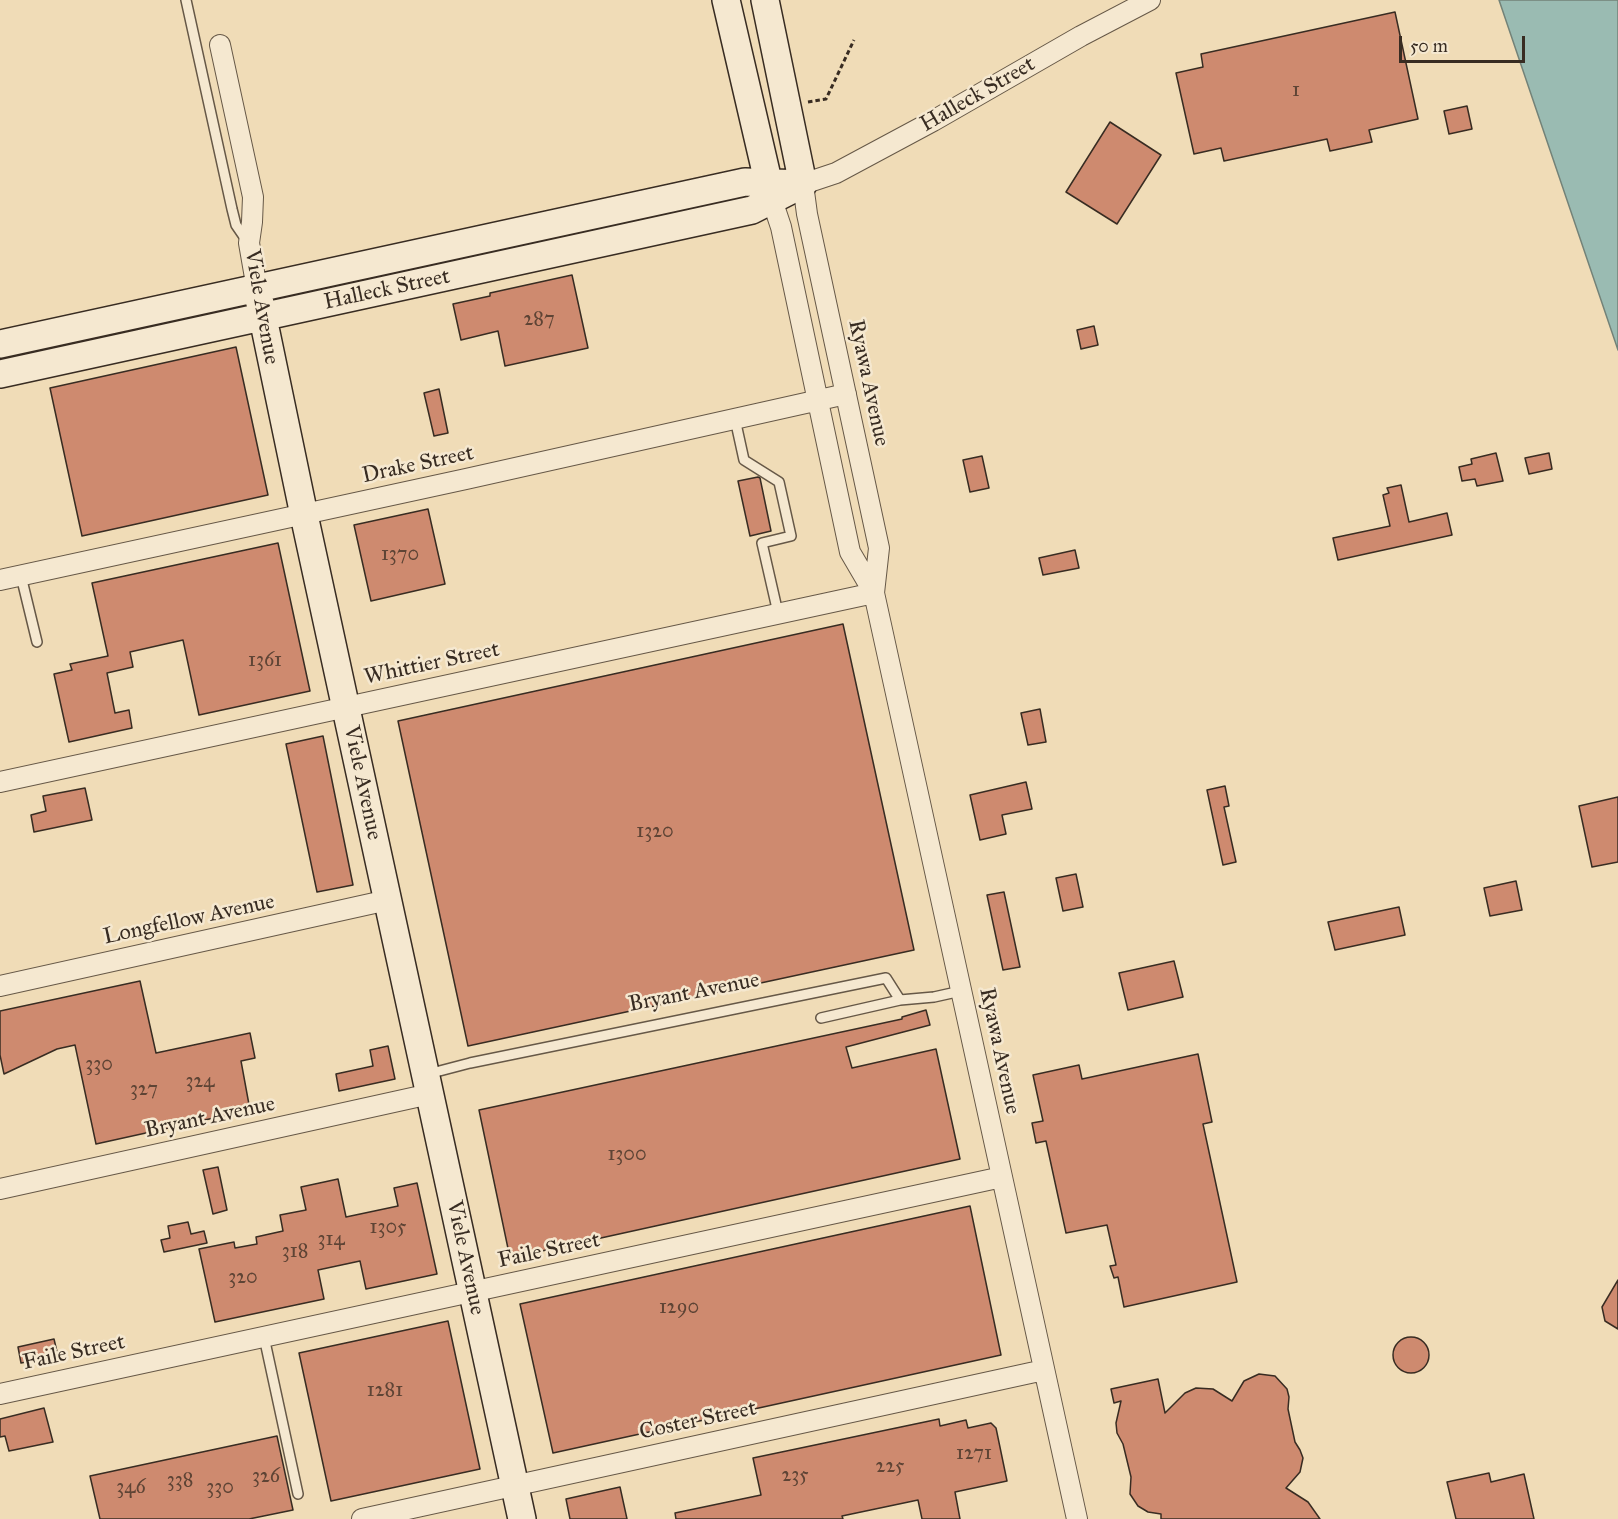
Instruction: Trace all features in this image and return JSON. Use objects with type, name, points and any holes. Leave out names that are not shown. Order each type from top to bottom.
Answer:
[{"type":"main road","points":[[726,0],[770,191],[803,184],[765,0]]},
{"type":"main road","name":"Halleck Street","points":[[0,344],[746,182],[770,191],[752,210],[0,374]]},
{"type":"main road","name":"Viele Avenue","points":[[257,289],[522,1519]]},
{"type":"street","name":"Halleck Street","points":[[803,184],[836,173],[1150,0]]},
{"type":"street","name":"Viele Avenue","points":[[220,45],[252,197],[249,243],[257,289]]},
{"type":"street","name":"Ryawa Avenue","points":[[803,184],[807,214],[879,548],[874,593]]},
{"type":"street","name":"Ryawa Avenue","points":[[770,191],[781,227],[850,552],[874,593],[1077,1519]]},
{"type":"street","name":"Drake Street","points":[[0,580],[846,394]]},
{"type":"street","name":"Whittier Street","points":[[0,782],[874,593]]},
{"type":"street","name":"Longfellow Avenue","points":[[0,986],[388,900]]},
{"type":"street","name":"Bryant Avenue","points":[[0,1189],[428,1085]]},
{"type":"street","name":"Faile Street","points":[[0,1394],[1002,1177]]},
{"type":"street","name":"Coster Street","points":[[362,1519],[1044,1370]]},
{"type":"lane","points":[[186,0],[231,209],[236,225],[249,243]]},
{"type":"lane","points":[[735,419],[744,460],[779,482],[791,536],[762,543],[778,613]]},
{"type":"lane","points":[[21,576],[37,642]]},
{"type":"lane","name":"Bryant Avenue","points":[[428,1085],[470,1063],[886,978],[900,1000]]},
{"type":"lane","points":[[821,1018],[900,1000],[934,997],[961,991]]},
{"type":"lane","points":[[264,1337],[298,1494]]},
{"type":"path","points":[[788,107],[826,99],[854,40]]},
{"type":"water","points":[[1499,0],[1618,0],[1618,350]]},
{"type":"building","points":[[1395,12],[1418,119],[1369,130],[1372,142],[1330,151],[1327,139],[1224,161],[1221,148],[1194,154],[1176,73],[1203,67],[1201,54]]},
{"type":"building","points":[[1467,106],[1472,129],[1449,134],[1444,111]]},
{"type":"building","points":[[1110,122],[1161,155],[1117,224],[1066,192]]},
{"type":"building","points":[[572,275],[588,348],[505,366],[498,331],[461,340],[453,304],[490,296],[490,293]]},
{"type":"building","points":[[1094,326],[1098,345],[1081,349],[1077,330]]},
{"type":"building","points":[[236,347],[268,495],[82,536],[50,388]]},
{"type":"building","points":[[439,389],[448,433],[434,436],[424,393]]},
{"type":"building","points":[[1496,453],[1503,481],[1477,486],[1475,479],[1462,481],[1459,467],[1472,464],[1471,459]]},
{"type":"building","points":[[1549,453],[1552,469],[1529,474],[1525,458]]},
{"type":"building","points":[[982,456],[989,488],[970,492],[963,460]]},
{"type":"building","points":[[758,477],[771,531],[750,536],[738,481]]},
{"type":"building","points":[[1401,485],[1409,522],[1447,513],[1452,535],[1338,560],[1333,538],[1390,526],[1383,495],[1389,493],[1387,488]]},
{"type":"building","points":[[428,509],[445,584],[371,601],[354,525]]},
{"type":"building","points":[[278,543],[310,691],[199,715],[183,640],[130,652],[133,667],[107,673],[115,713],[129,710],[132,728],[69,742],[54,674],[72,670],[70,664],[108,656],[92,583]]},
{"type":"building","points":[[1075,550],[1079,568],[1043,575],[1039,558]]},
{"type":"building","points":[[843,624],[914,950],[468,1046],[398,721]]},
{"type":"building","points":[[1040,709],[1046,742],[1028,745],[1021,713]]},
{"type":"building","points":[[323,736],[353,885],[317,892],[286,744]]},
{"type":"building","points":[[1026,782],[1032,809],[1002,815],[1006,834],[980,840],[970,795]]},
{"type":"building","points":[[1225,786],[1229,806],[1224,807],[1236,862],[1223,865],[1207,790]]},
{"type":"building","points":[[85,788],[92,820],[34,832],[31,815],[46,811],[43,796]]},
{"type":"building","points":[[1618,797],[1618,862],[1592,867],[1579,806]]},
{"type":"building","points":[[1076,874],[1083,907],[1063,911],[1056,878]]},
{"type":"building","points":[[1516,881],[1522,910],[1490,916],[1484,888]]},
{"type":"building","points":[[1004,892],[1020,967],[1003,970],[987,895]]},
{"type":"building","points":[[1399,907],[1405,935],[1335,950],[1328,922]]},
{"type":"building","points":[[1174,961],[1183,997],[1128,1010],[1119,973]]},
{"type":"building","points":[[140,981],[156,1053],[250,1033],[255,1058],[241,1061],[250,1110],[96,1144],[75,1045],[57,1049],[4,1074],[0,1055],[0,1011]]},
{"type":"building","points":[[926,1010],[930,1025],[846,1047],[852,1068],[936,1049],[960,1159],[510,1258],[479,1110],[902,1019],[902,1017]]},
{"type":"building","points":[[388,1046],[395,1079],[339,1091],[336,1074],[373,1066],[370,1050]]},
{"type":"building","points":[[1198,1054],[1212,1122],[1203,1124],[1237,1282],[1124,1307],[1118,1277],[1114,1278],[1110,1266],[1116,1265],[1107,1225],[1066,1233],[1046,1141],[1036,1143],[1032,1123],[1043,1121],[1033,1075],[1079,1065],[1082,1079]]},
{"type":"building","points":[[218,1167],[227,1210],[213,1214],[203,1170]]},
{"type":"building","points":[[338,1179],[346,1217],[398,1206],[394,1188],[417,1183],[437,1274],[366,1289],[360,1261],[318,1270],[324,1299],[215,1322],[199,1249],[234,1242],[235,1248],[257,1244],[256,1237],[283,1231],[280,1215],[306,1210],[301,1187]]},
{"type":"building","points":[[970,1206],[1001,1355],[553,1453],[520,1304]]},
{"type":"building","points":[[188,1222],[191,1234],[204,1231],[207,1243],[164,1252],[161,1240],[170,1238],[168,1226]]},
{"type":"building","points":[[1618,1280],[1618,1329],[1605,1321],[1602,1307]]},
{"type":"building","points":[[448,1321],[480,1469],[331,1501],[299,1353]]},
{"type":"building","points":[[1411,1337],[1424,1342],[1429,1355],[1424,1368],[1411,1373],[1398,1368],[1393,1355],[1398,1342]]},
{"type":"building","points":[[54,1339],[58,1356],[21,1363],[18,1347]]},
{"type":"building","points":[[1259,1374],[1275,1376],[1287,1389],[1288,1409],[1295,1442],[1303,1458],[1300,1472],[1286,1488],[1308,1502],[1320,1519],[1161,1519],[1161,1514],[1148,1512],[1138,1506],[1130,1494],[1131,1477],[1123,1444],[1117,1433],[1116,1423],[1121,1401],[1114,1403],[1111,1389],[1158,1379],[1165,1413],[1185,1393],[1196,1388],[1213,1389],[1232,1401],[1244,1381]]},
{"type":"building","points":[[44,1408],[53,1442],[9,1451],[5,1436],[0,1437],[0,1419]]},
{"type":"building","points":[[939,1419],[940,1426],[966,1420],[968,1428],[991,1423],[996,1428],[1007,1481],[955,1492],[960,1519],[922,1519],[918,1500],[842,1516],[843,1519],[676,1519],[675,1513],[761,1495],[753,1458]]},
{"type":"building","points":[[277,1436],[293,1510],[249,1519],[100,1519],[90,1476]]},
{"type":"building","points":[[1489,1473],[1491,1482],[1524,1474],[1534,1519],[1456,1519],[1447,1482]]},
{"type":"building","points":[[620,1487],[627,1519],[570,1519],[566,1499]]}]
